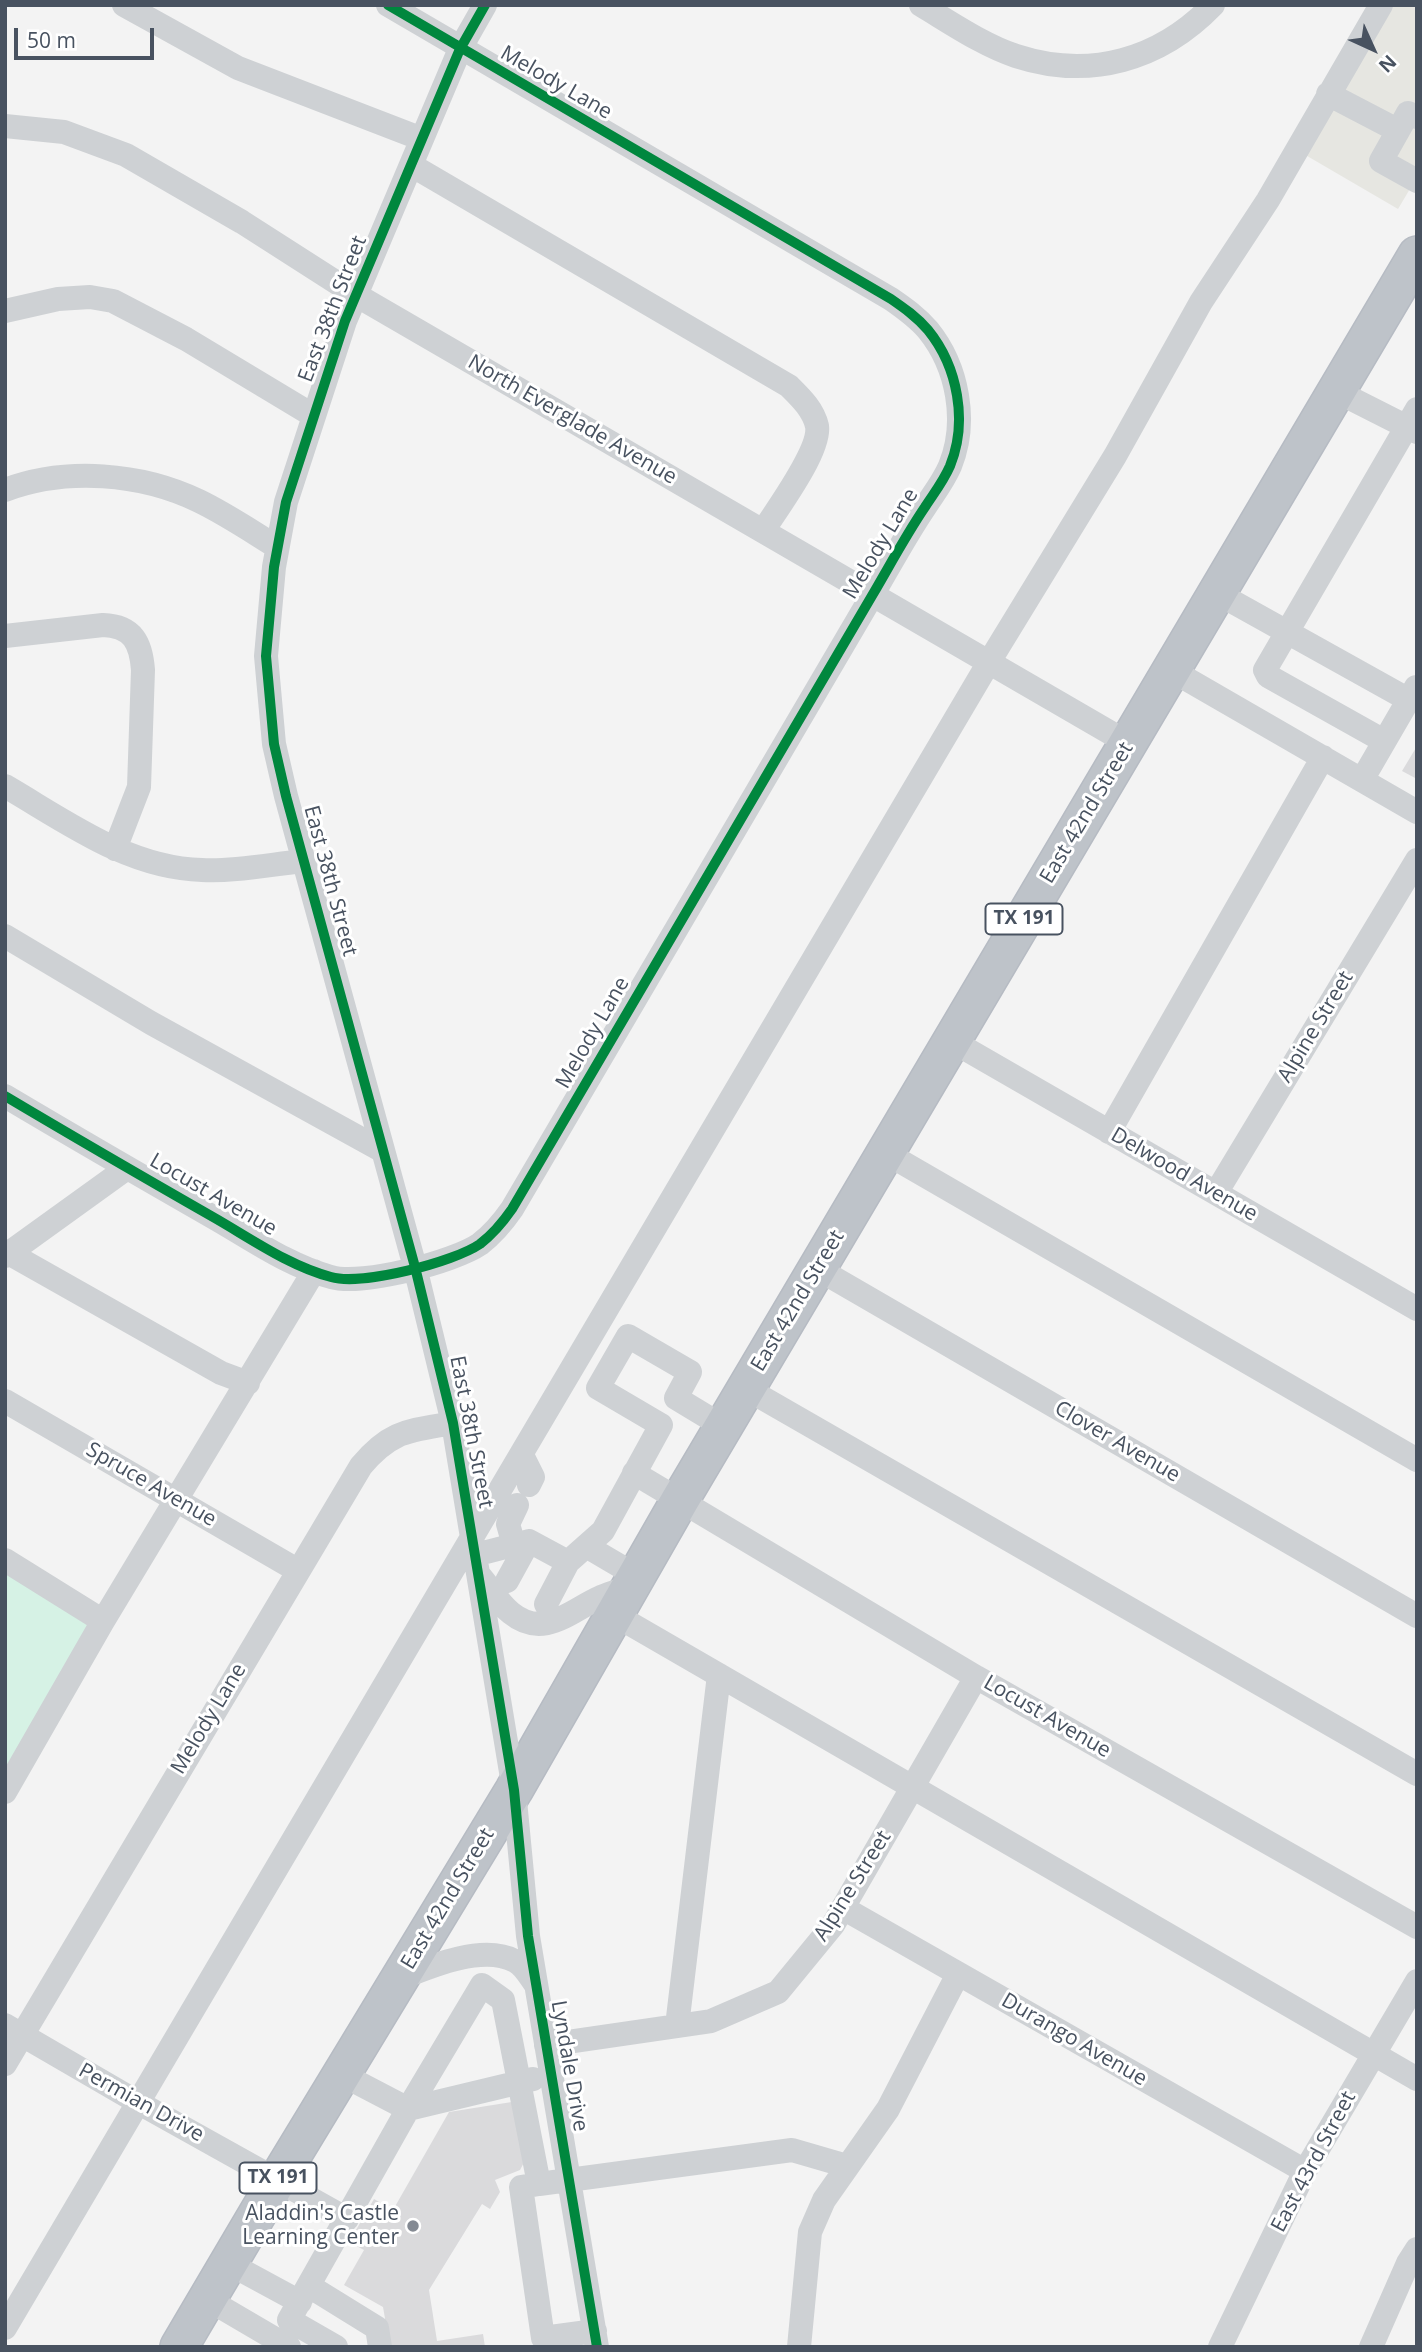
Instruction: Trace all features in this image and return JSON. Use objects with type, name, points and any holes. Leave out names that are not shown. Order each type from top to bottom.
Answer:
[{"type":"highway","name":"East 42nd Street","points":[[179,2347],[514,1790],[680,1500],[1336,391],[1407,291],[1417,255]]},
{"type":"street","points":[[124,5],[238,68],[422,139]]},
{"type":"street","name":"Melody Lane","points":[[388,5],[911,313],[941,349],[951,371],[959,417],[951,464],[941,485],[873,594],[512,1209],[498,1228],[480,1244],[436,1262],[415,1267]]},
{"type":"street","name":"East 38th Street","points":[[485,5],[460,49],[345,321],[286,502],[277,547],[266,656],[274,744],[415,1267],[453,1423],[514,1790]]},
{"type":"street","points":[[921,5],[1014,56],[1045,64],[1077,67],[1109,64],[1140,56],[1169,42],[1195,24],[1213,5]]},
{"type":"street","points":[[5,2329],[139,2103],[475,1555],[490,1507],[989,662],[1115,456],[1201,302],[1268,200],[1381,5]]},
{"type":"street","points":[[1328,94],[1407,124],[1381,161],[1417,181]]},
{"type":"street","name":"North Everglade Avenue","points":[[5,126],[64,132],[126,155],[242,222],[356,295],[1128,743]]},
{"type":"street","points":[[411,165],[789,386],[801,398],[811,411],[817,426],[817,439],[805,465],[763,531]]},
{"type":"street","points":[[5,311],[58,299],[90,297],[113,301],[186,339],[314,416]]},
{"type":"street","points":[[1336,391],[1413,422],[1265,670],[1268,676],[1384,741]]},
{"type":"street","points":[[5,490],[42,480],[72,477],[141,481],[198,501],[277,547]]},
{"type":"street","points":[[1217,593],[1286,632],[1413,693],[1362,780]]},
{"type":"street","points":[[5,636],[114,625],[124,629],[138,644],[142,653],[143,670],[139,787],[115,849]]},
{"type":"street","points":[[1171,670],[1417,812]]},
{"type":"street","points":[[1109,1132],[1323,757]]},
{"type":"street","points":[[5,786],[115,849],[168,867],[204,871],[304,861]]},
{"type":"street","name":"Alpine Street","points":[[1216,1193],[1417,860]]},
{"type":"street","points":[[5,936],[151,1023],[383,1151]]},
{"type":"street","name":"Delwood Avenue","points":[[952,1041],[1417,1309]]},
{"type":"street","name":"Locust Avenue","points":[[5,1096],[263,1246],[314,1271],[332,1278],[348,1280],[374,1278],[415,1267]]},
{"type":"street","points":[[886,1153],[1417,1460]]},
{"type":"street","points":[[127,1168],[7,1254],[210,1367],[248,1383]]},
{"type":"street","name":"Clover Avenue","points":[[818,1269],[1417,1616]]},
{"type":"street","points":[[5,1792],[103,1621],[314,1271]]},
{"type":"street","points":[[546,1604],[577,1554],[603,1531],[690,1372],[628,1336],[598,1388]]},
{"type":"street","points":[[570,1373],[662,1425]]},
{"type":"street","points":[[747,1389],[1417,1774]]},
{"type":"street","points":[[676,1398],[724,1427]]},
{"type":"street","name":"Spruce Avenue","points":[[5,1401],[297,1570]]},
{"type":"street","name":"Melody Lane","points":[[5,2064],[14,2030],[361,1466],[377,1447],[390,1437],[406,1431],[453,1423]]},
{"type":"street","points":[[522,1455],[533,1477],[508,1524],[522,1543]]},
{"type":"street","name":"Locust Avenue","points":[[634,1473],[976,1677],[1417,1927]]},
{"type":"street","points":[[490,1507],[523,1495]]},
{"type":"street","points":[[475,1555],[522,1543],[577,1554],[628,1592],[719,1675],[1417,2079]]},
{"type":"street","points":[[507,1581],[522,1543]]},
{"type":"street","points":[[475,1555],[509,1612],[531,1623],[545,1624],[561,1620],[600,1597],[628,1592]]},
{"type":"street","points":[[5,1560],[103,1621]]},
{"type":"street","points":[[677,2026],[719,1675]]},
{"type":"street","name":"Alpine Street","points":[[546,2046],[710,2021],[778,1992],[834,1925],[976,1677]]},
{"type":"street","name":"Lyndale Drive","points":[[514,1790],[528,1936],[596,2339]]},
{"type":"street","name":"Durango Avenue","points":[[843,1908],[1305,2171]]},
{"type":"street","points":[[399,1979],[467,1957],[494,1954],[518,1962],[536,1985]]},
{"type":"street","points":[[799,2347],[810,2232],[824,2200],[888,2109],[958,1974]]},
{"type":"street","name":"East 43rd Street","points":[[1220,2347],[1305,2171],[1417,1981]]},
{"type":"street","points":[[337,2347],[289,2320],[408,2109],[482,1986],[503,2000],[539,2184]]},
{"type":"street","name":"Permian Drive","points":[[14,2030],[347,2219]]},
{"type":"street","points":[[341,2074],[408,2109],[552,2076]]},
{"type":"street","points":[[596,2339],[565,2341],[543,2338],[522,2188],[569,2179],[792,2150],[847,2166]]},
{"type":"street","points":[[1371,2347],[1408,2263],[1417,2249]]},
{"type":"street","points":[[228,2263],[305,2294],[377,2328],[380,2347]]},
{"type":"street","points":[[207,2299],[289,2347]]},
{"type":"shaded area","points":[[1388,5],[1417,5],[1417,177],[1398,209],[1302,153]]},
{"type":"green space","points":[[5,1557],[109,1619],[5,1795]]},
{"type":"building","points":[[1417,746],[1417,779],[1402,771]]},
{"type":"building","name":"Aladdin's Castle Learning Center","points":[[518,2101],[530,2151],[520,2170],[495,2180],[500,2192],[490,2209],[482,2204],[429,2290],[437,2341],[483,2334],[485,2347],[390,2347],[383,2307],[344,2285],[364,2250],[349,2242],[374,2199],[393,2210],[449,2112]]},
{"type":"cycle path","points":[[5,1096],[270,1251],[331,1277],[364,1278],[407,1271],[450,1258],[480,1244],[498,1228],[512,1209],[950,466],[959,413],[953,378],[938,345],[928,330],[910,313],[891,299],[388,5]]},
{"type":"cycle path","points":[[485,5],[460,49],[345,321],[286,502],[274,567],[266,656],[274,744],[286,796],[415,1267],[453,1423],[514,1790],[528,1936],[597,2347]]},
{"type":"place","name":"Aladdin's Castle Learning Center","points":[[413,2226]]}]
